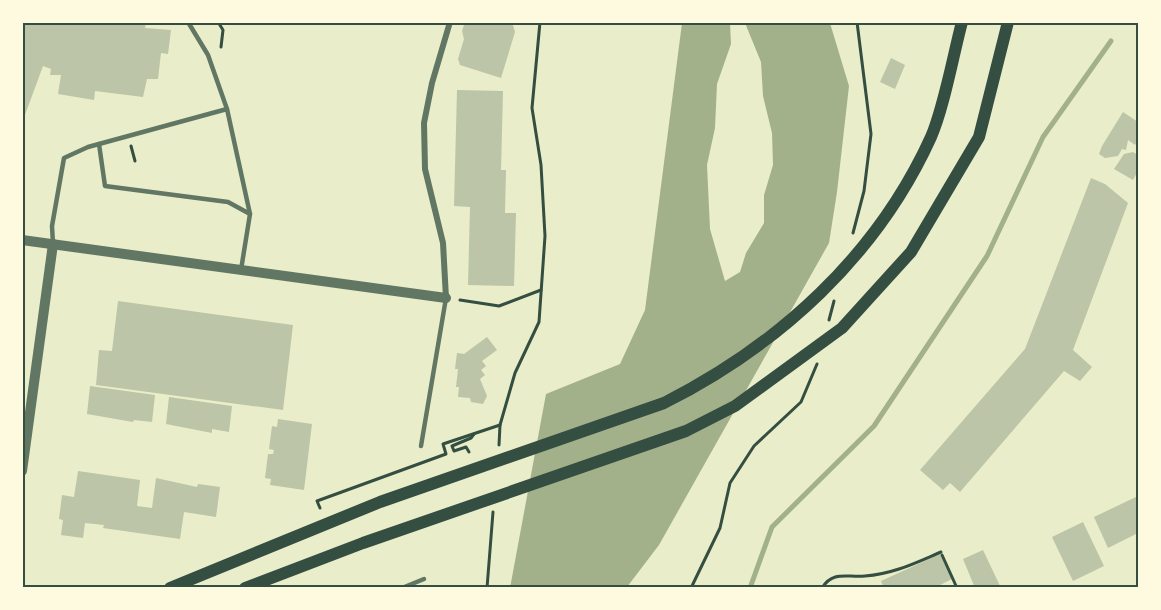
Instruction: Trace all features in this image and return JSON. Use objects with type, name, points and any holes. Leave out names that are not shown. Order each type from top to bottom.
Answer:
[{"type":"main road","points":[[170,588],[380,502],[664,403],[707,381],[806,309],[872,236],[932,136],[962,22]]},
{"type":"main road","points":[[245,588],[686,431],[735,406],[842,328],[911,252],[979,136],[1008,22]]},
{"type":"street","points":[[22,240],[446,298],[443,243],[425,170],[424,123],[432,83],[450,22]]},
{"type":"street","points":[[22,471],[53,244]]},
{"type":"lane","points":[[188,22],[208,55],[227,109],[250,214],[241,270]]},
{"type":"lane","points":[[53,244],[52,226],[64,158],[99,144],[227,109]]},
{"type":"lane","points":[[99,144],[105,186],[228,202],[250,214]]},
{"type":"lane","points":[[421,446],[446,298]]},
{"type":"lane","points":[[402,588],[424,579]]},
{"type":"path","points":[[218,22],[223,30],[221,47]]},
{"type":"path","points":[[498,447],[500,425],[515,373],[539,322],[544,224],[542,165],[532,108],[540,22]]},
{"type":"path","points":[[131,146],[135,161]]},
{"type":"path","points":[[446,298],[499,306],[542,290]]},
{"type":"path","points":[[320,508],[317,501],[446,454],[442,444],[500,425]]},
{"type":"path","points":[[469,452],[466,447],[454,451],[452,446],[471,438],[474,434]]},
{"type":"path","points":[[487,588],[495,501]]},
{"type":"path","points":[[822,588],[833,577],[844,574],[861,577],[893,572],[942,554],[957,588]]},
{"type":"shaded area","points":[[682,23],[730,23],[731,44],[717,84],[715,128],[707,165],[710,229],[725,281],[740,272],[746,253],[764,223],[764,195],[773,165],[772,133],[763,96],[761,62],[745,23],[830,23],[849,86],[829,243],[659,545],[627,587],[510,588],[546,394],[620,364],[645,310]]},
{"type":"building","points":[[22,22],[146,22],[145,28],[171,30],[168,54],[161,53],[158,79],[147,79],[143,97],[95,91],[94,100],[58,94],[61,75],[50,75],[51,69],[43,66],[22,123]]},
{"type":"building","points":[[465,22],[512,22],[515,32],[501,78],[460,65],[458,59],[464,39],[462,31]]},
{"type":"building","points":[[891,58],[905,65],[895,89],[880,82]]},
{"type":"building","points":[[457,90],[503,91],[501,170],[506,170],[505,213],[516,213],[514,286],[468,285],[470,207],[454,206]]},
{"type":"building","points":[[1123,112],[1138,122],[1138,140],[1135,145],[1128,140],[1126,150],[1122,149],[1118,156],[1105,158],[1099,154],[1102,146]]},
{"type":"building","points":[[1133,152],[1138,155],[1138,171],[1133,180],[1114,169],[1124,154]]},
{"type":"building","points":[[1091,178],[1105,184],[1128,203],[1073,350],[1092,367],[1080,381],[1064,371],[960,492],[950,483],[943,490],[920,470],[1025,349]]},
{"type":"building","points":[[118,301],[293,325],[283,410],[96,385],[99,350],[112,351]]},
{"type":"building","points":[[487,337],[497,350],[482,361],[486,366],[481,370],[485,375],[480,379],[487,396],[483,404],[471,402],[470,398],[458,397],[459,387],[456,387],[458,369],[455,369],[457,353],[464,354]]},
{"type":"building","points":[[90,386],[155,395],[152,422],[134,420],[133,422],[87,414]]},
{"type":"building","points":[[169,397],[232,406],[229,432],[212,429],[212,433],[166,424]]},
{"type":"building","points":[[278,419],[312,424],[304,490],[270,485],[271,479],[265,478],[268,454],[273,454],[274,450],[269,449],[272,426],[277,427]]},
{"type":"building","points":[[78,471],[140,480],[137,506],[152,508],[156,478],[197,487],[198,484],[220,487],[216,517],[184,512],[180,539],[103,528],[104,525],[85,523],[83,538],[61,535],[63,520],[59,519],[62,495],[74,497]]},
{"type":"building","points":[[1138,496],[1138,533],[1108,548],[1094,517]]},
{"type":"building","points":[[1083,522],[1104,566],[1073,581],[1052,537]]},
{"type":"building","points":[[983,550],[1001,588],[975,588],[963,559]]},
{"type":"building","points":[[940,554],[952,579],[934,588],[884,588],[881,581]]},
{"type":"waterway","points":[[750,588],[772,527],[874,426],[987,256],[1043,137],[1111,41]]}]
